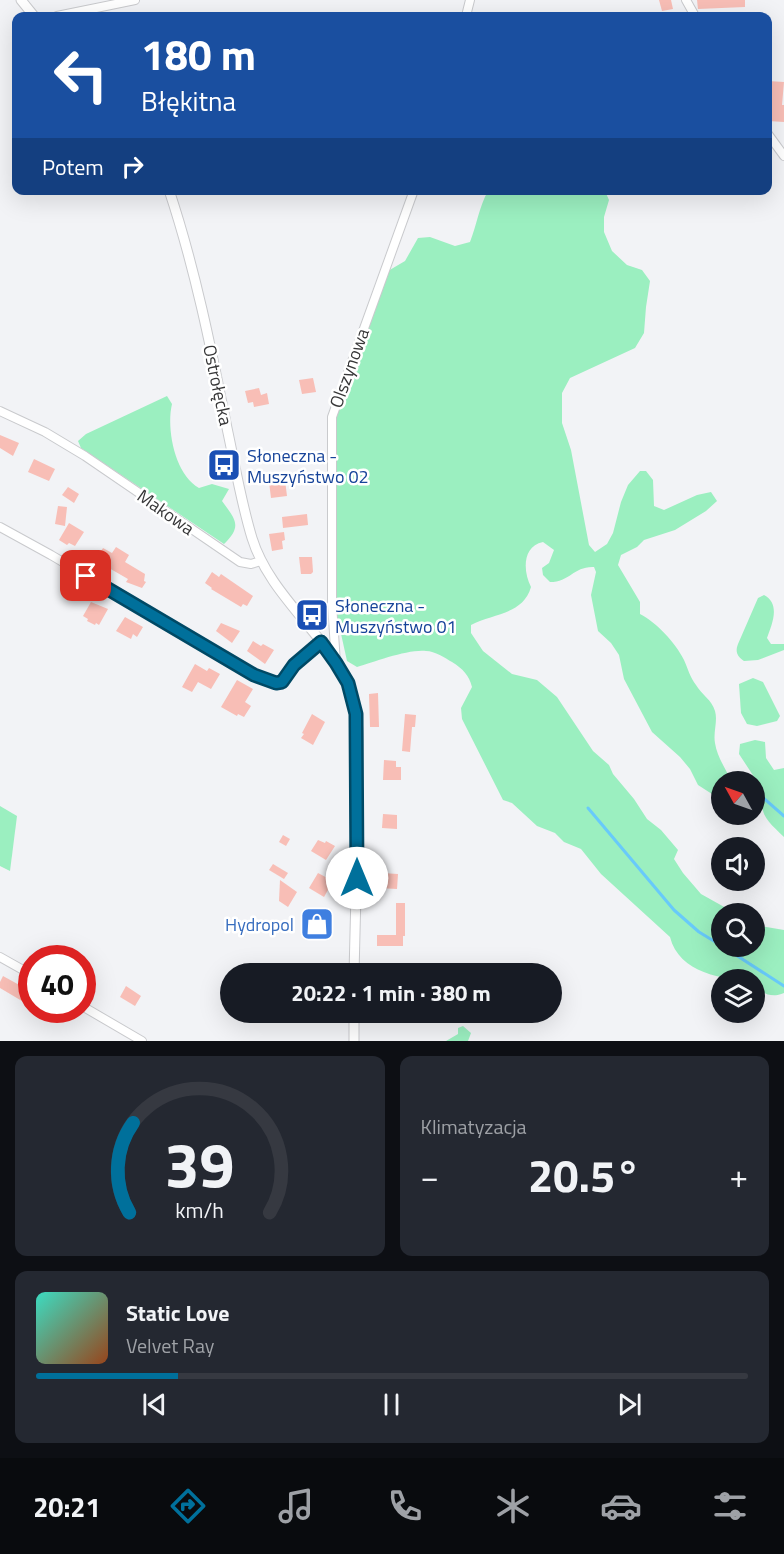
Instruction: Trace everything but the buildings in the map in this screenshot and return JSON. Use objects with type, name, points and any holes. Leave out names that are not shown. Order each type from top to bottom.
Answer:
[{"type":"street","points":[[21,0],[31,12]]},
{"type":"street","points":[[76,12],[135,0]]},
{"type":"street","points":[[772,140],[784,156]]},
{"type":"street","name":"Ostrołęcka","points":[[171,195],[184,237],[206,327],[248,524],[261,561],[336,663],[348,683],[356,714],[357,878],[354,963]]},
{"type":"street","name":"Olszynowa","points":[[336,663],[332,604],[332,417],[412,195]]},
{"type":"street","name":"Makowa","points":[[0,411],[75,449],[240,562],[251,564],[261,561]]},
{"type":"street","points":[[0,527],[254,675],[276,683],[282,682],[294,665],[321,642]]},
{"type":"street","points":[[0,957],[18,967]]},
{"type":"street","points":[[96,1014],[142,1041]]},
{"type":"street","points":[[354,1023],[354,1041]]},
{"type":"green space","points":[[486,195],[607,195],[609,200],[604,217],[604,232],[612,251],[627,265],[642,270],[650,281],[644,333],[635,348],[570,378],[562,393],[562,423],[571,450],[589,545],[595,552],[607,544],[613,533],[628,485],[640,471],[646,471],[653,480],[654,506],[664,510],[697,495],[711,492],[717,501],[706,511],[675,530],[644,540],[637,547],[621,555],[618,565],[640,602],[640,614],[653,622],[671,640],[698,689],[714,707],[716,748],[726,771],[711,771],[711,793],[698,785],[690,769],[680,757],[652,732],[624,679],[619,655],[611,643],[598,631],[591,595],[596,572],[594,567],[587,567],[562,580],[550,582],[543,575],[542,568],[549,563],[554,550],[543,542],[536,544],[526,560],[528,581],[531,587],[527,596],[514,608],[471,625],[471,633],[483,651],[512,674],[537,680],[557,697],[593,751],[609,765],[613,774],[647,819],[661,830],[678,850],[674,859],[683,873],[701,894],[717,903],[711,903],[711,957],[765,957],[765,927],[784,930],[784,993],[776,995],[765,993],[765,969],[711,969],[711,974],[692,966],[675,949],[670,937],[601,874],[581,849],[564,842],[555,833],[537,826],[512,803],[503,800],[462,719],[461,708],[472,687],[467,676],[459,667],[440,655],[426,651],[401,654],[357,667],[347,661],[334,602],[336,517],[334,428],[337,411],[388,271],[405,261],[418,238],[430,237],[455,246],[470,242]]},
{"type":"green space","points":[[167,396],[172,404],[170,426],[174,450],[184,473],[199,488],[212,484],[229,489],[222,501],[235,522],[235,527],[234,532],[224,544],[81,448],[78,441],[86,434]]},
{"type":"green space","points":[[764,595],[774,609],[773,621],[767,638],[771,644],[784,644],[784,650],[758,660],[744,661],[737,654],[737,647],[758,598]]},
{"type":"green space","points":[[753,678],[763,682],[780,716],[777,721],[757,726],[747,724],[741,713],[739,684]]},
{"type":"green space","points":[[755,740],[765,742],[766,758],[774,770],[784,768],[784,837],[765,815],[765,771],[750,771],[739,754],[740,744]]},
{"type":"green space","points":[[0,806],[17,816],[10,871],[0,866]]},
{"type":"green space","points":[[463,1026],[471,1033],[468,1041],[446,1041],[458,1034],[458,1028]]},
{"type":"waterway","points":[[765,799],[784,816]]},
{"type":"waterway","points":[[588,808],[674,910],[711,939]]},
{"type":"waterway","points":[[739,957],[784,986]]},
{"type":"place","name":"Słoneczna - Muszyństwo 02","points":[[224,465]]},
{"type":"place","name":"Słoneczna - Muszyństwo 01","points":[[312,615]]},
{"type":"place","name":"Hydropol","points":[[317,924]]},
{"type":"route","points":[[86,576],[254,675],[276,683],[282,682],[294,665],[321,642],[348,683],[356,714],[357,878]]}]
